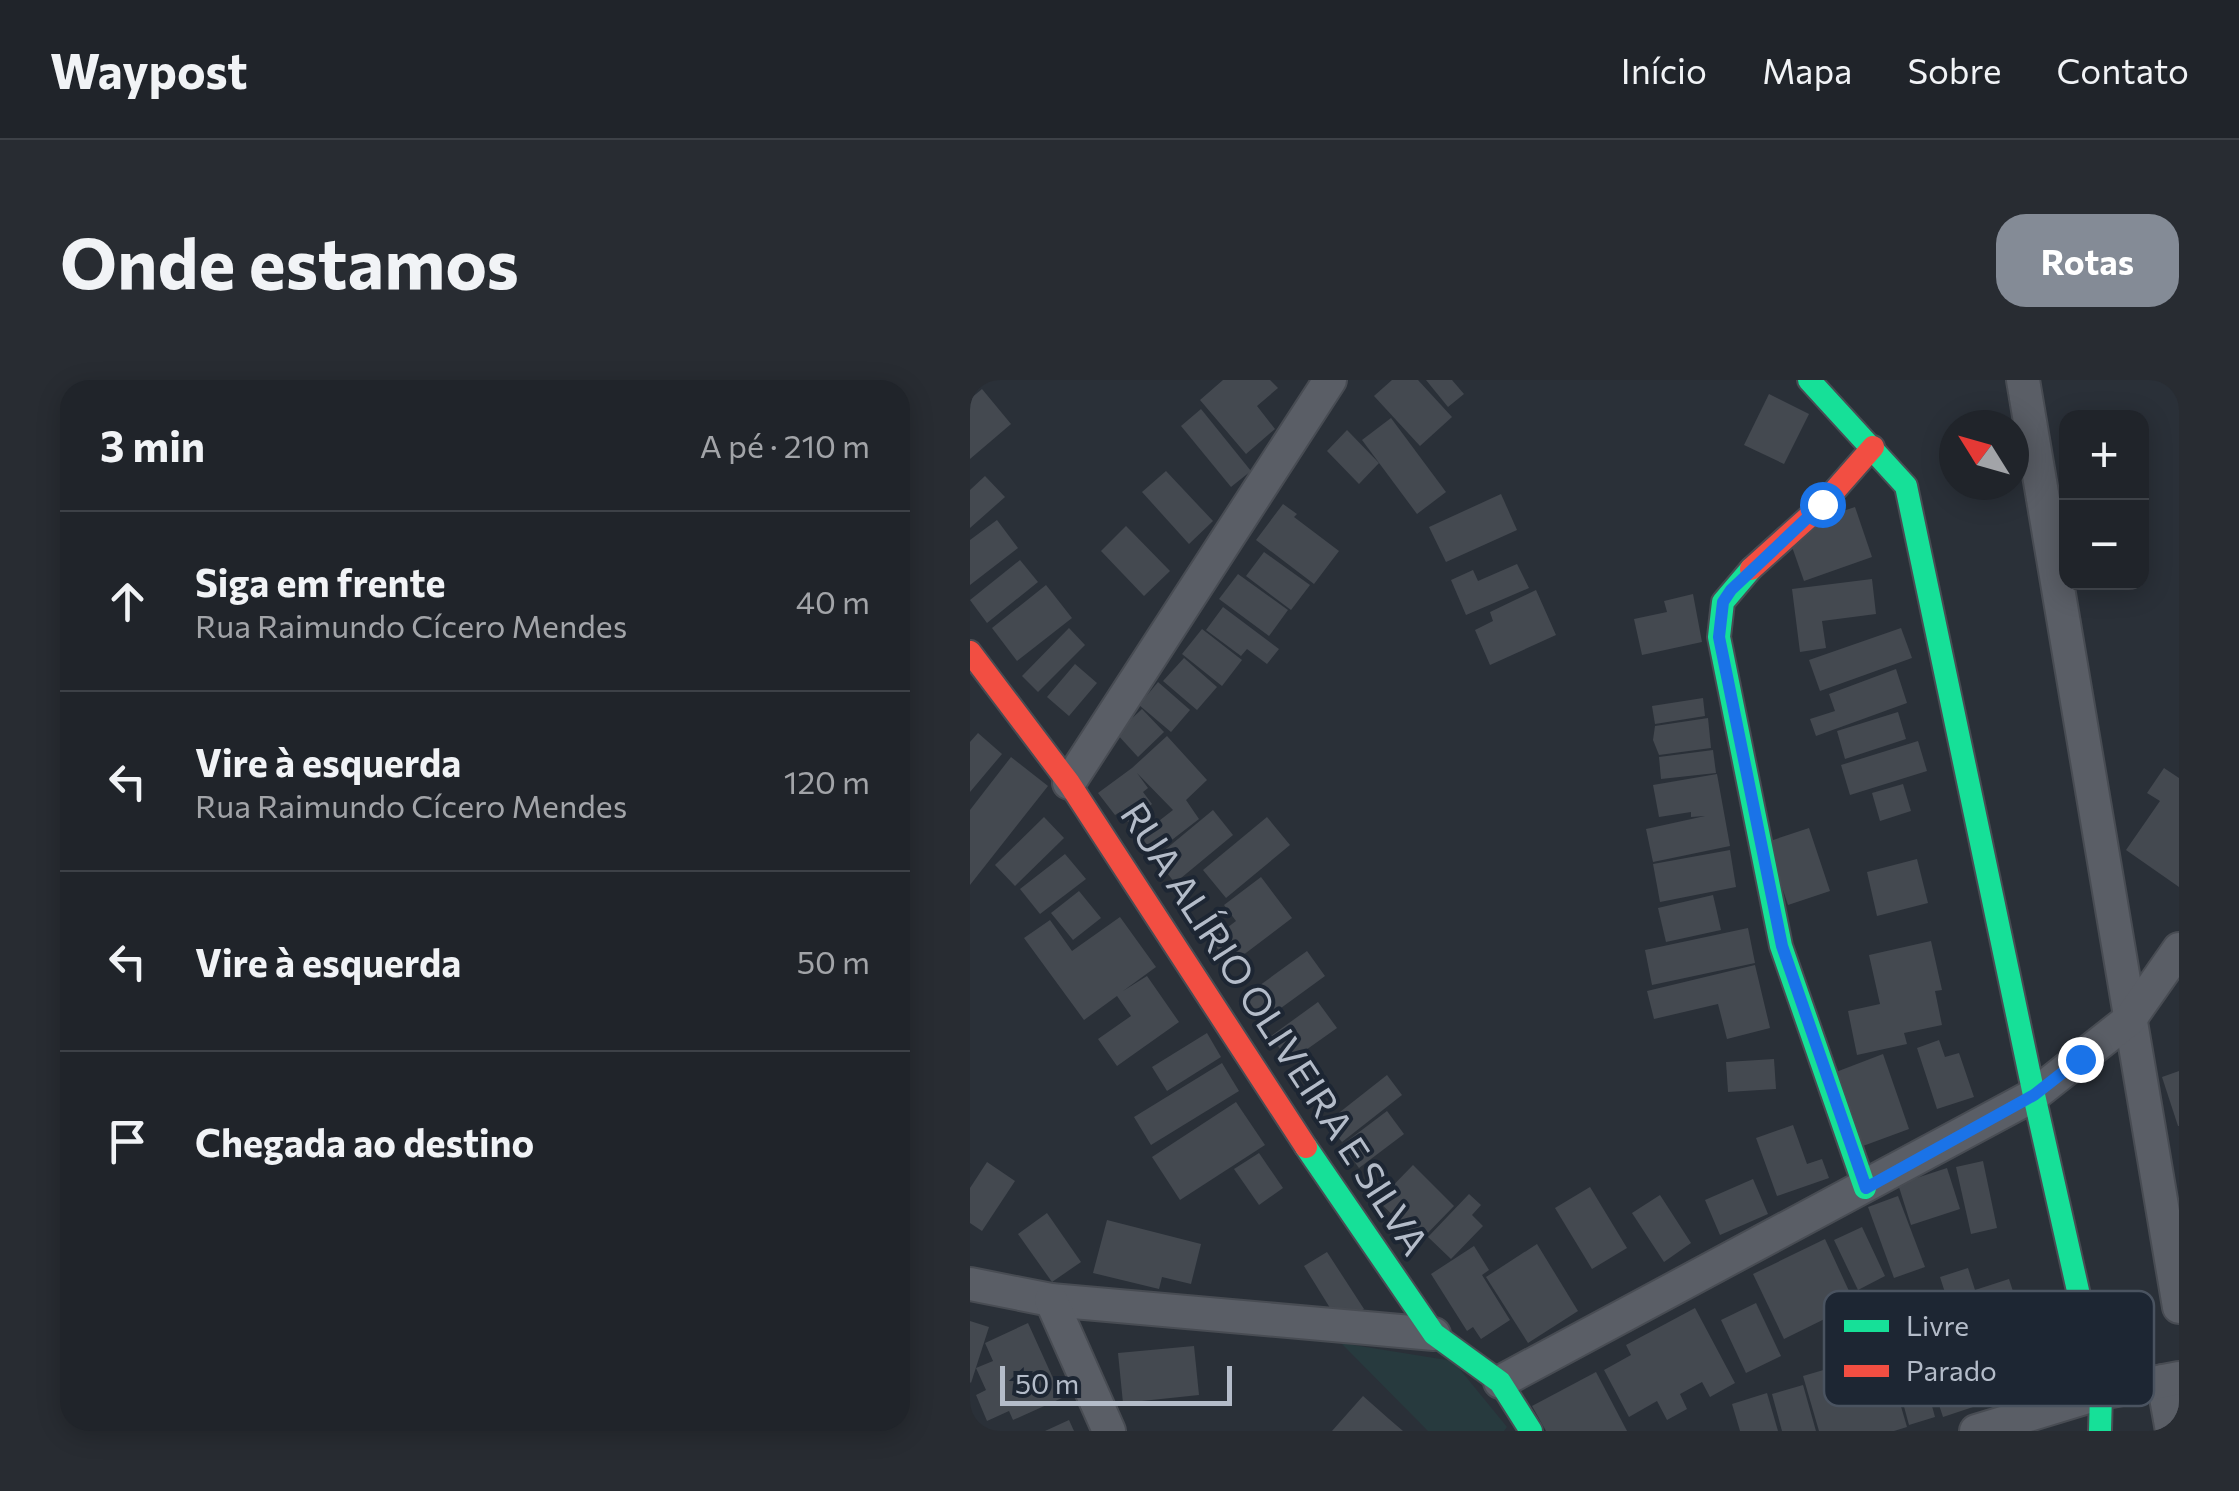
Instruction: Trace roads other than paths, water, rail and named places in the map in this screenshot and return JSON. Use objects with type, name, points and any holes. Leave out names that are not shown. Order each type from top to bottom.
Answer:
[{"type":"street","points":[[1069,782],[1330,380]]},
{"type":"street","points":[[1809,380],[1906,486],[2078,1291]]},
{"type":"street","points":[[2022,380],[2179,1307]]},
{"type":"street","points":[[1866,1188],[1782,946],[1719,637],[1723,602],[1742,577],[1822,504],[1873,448]]},
{"type":"street","name":"RUA ALÍRIO OLIVEIRA E SILVA","points":[[970,652],[1069,782],[1300,1138],[1434,1334],[1500,1382],[1531,1431]]},
{"type":"street","points":[[1500,1382],[2034,1095],[2130,1019],[2179,948]]},
{"type":"street","points":[[970,1284],[1051,1300],[1434,1334]]},
{"type":"street","points":[[1051,1300],[1109,1431]]},
{"type":"street","points":[[2171,1380],[2172,1431]]},
{"type":"street","points":[[1976,1431],[2058,1406]]},
{"type":"street","points":[[2100,1431],[2101,1406]]}]
